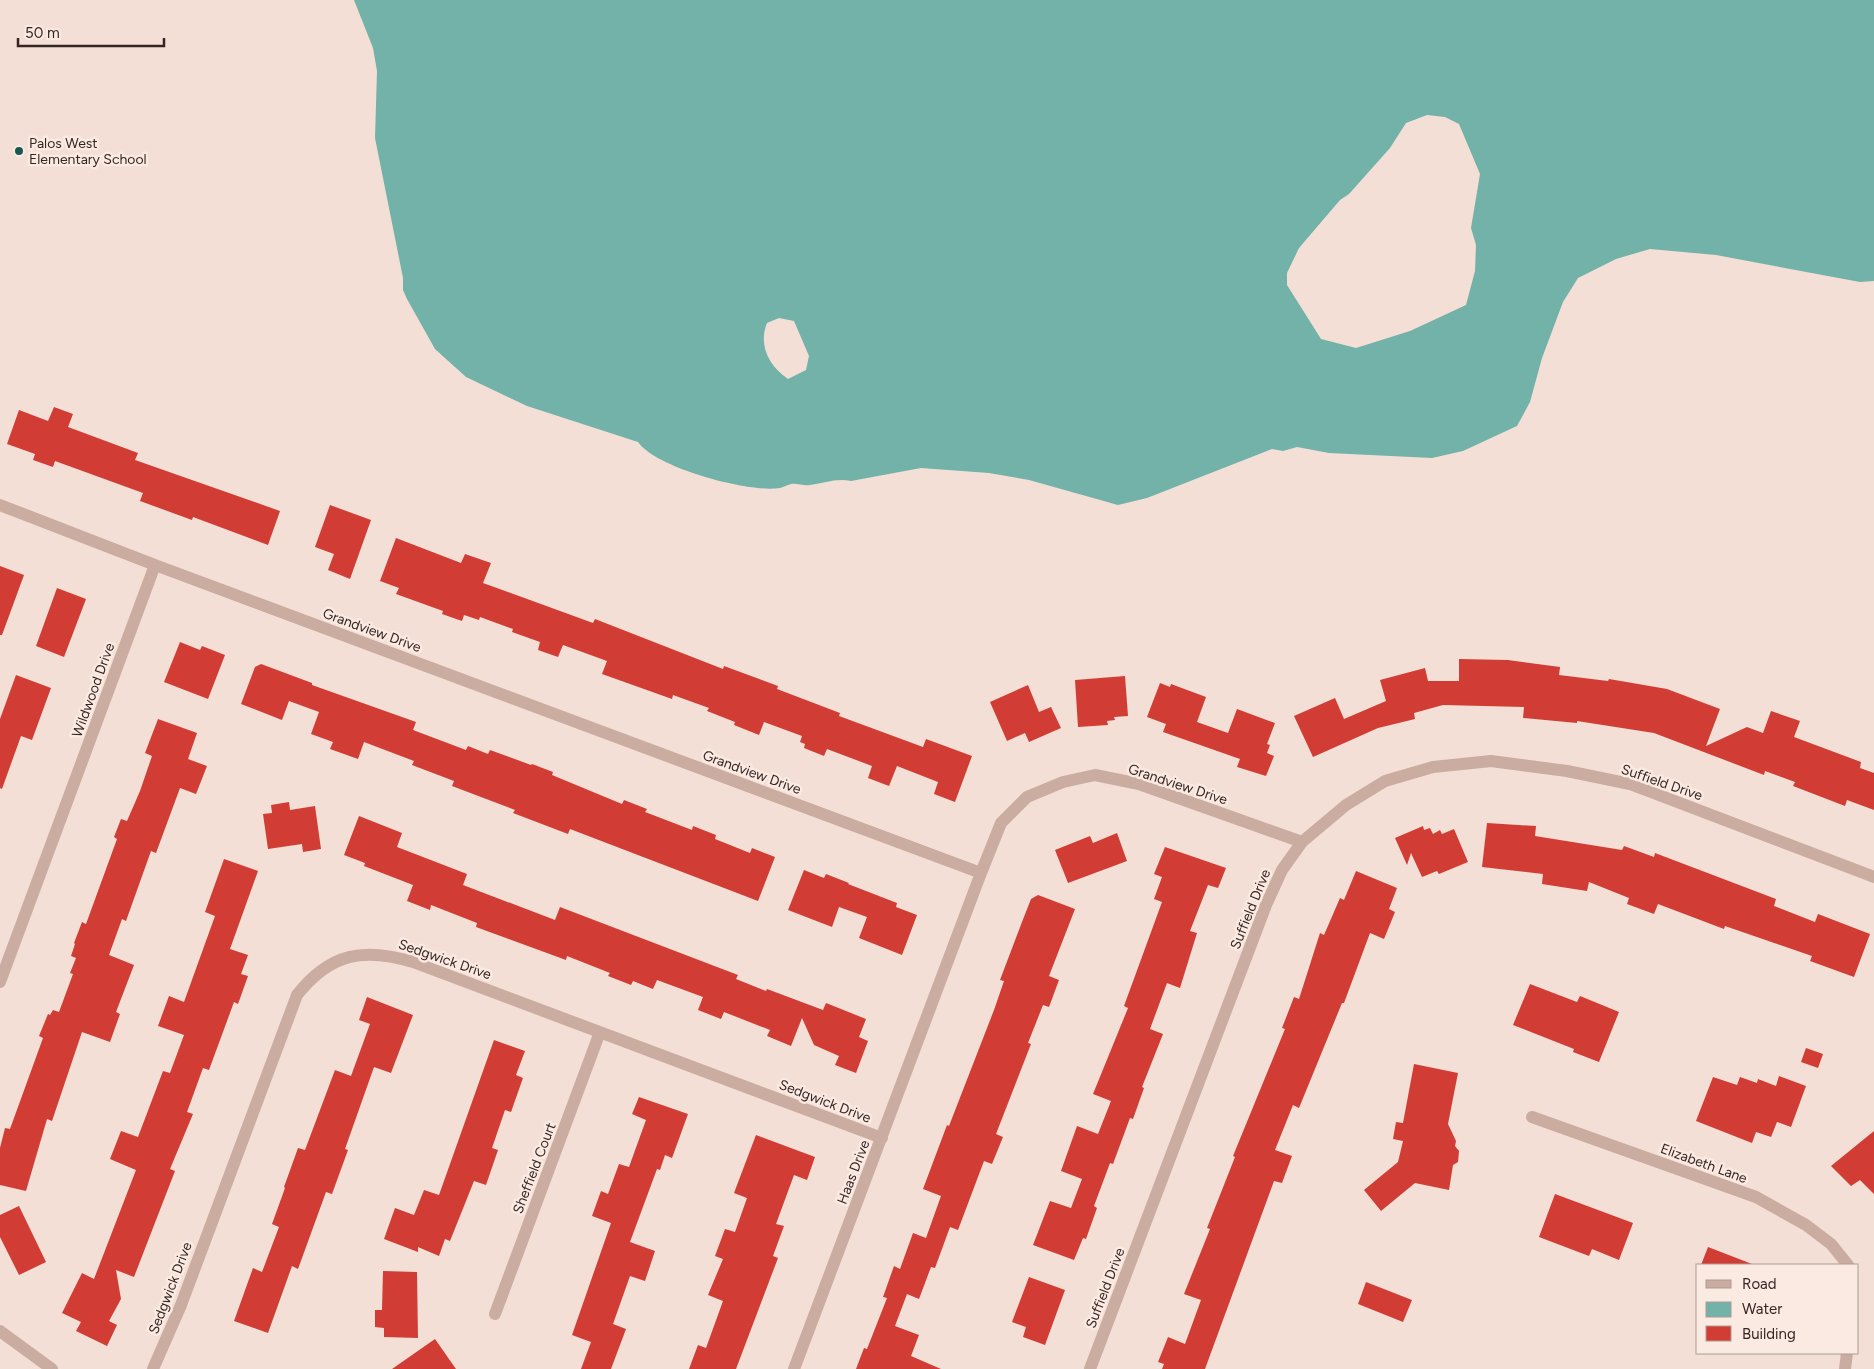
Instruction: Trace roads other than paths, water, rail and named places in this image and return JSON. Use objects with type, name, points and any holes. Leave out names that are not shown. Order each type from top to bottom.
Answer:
[{"type":"street","points":[[0,505],[156,565]]},
{"type":"street","name":"Grandview Drive","points":[[156,565],[981,873],[1001,824],[1027,797],[1063,782],[1095,775],[1139,784],[1302,842]]},
{"type":"street","name":"Wildwood Drive","points":[[0,982],[156,565]]},
{"type":"street","name":"Suffield Drive","points":[[1090,1369],[1266,905],[1282,870],[1302,842],[1346,805],[1385,781],[1433,766],[1491,762],[1567,771],[1630,784],[1874,877]]},
{"type":"street","name":"Haas Drive","points":[[794,1369],[981,873]]},
{"type":"street","name":"Sedgwick Drive","points":[[153,1369],[181,1305],[297,995],[319,972],[351,955],[372,953],[392,956],[882,1138]]},
{"type":"street","name":"Sheffield Court","points":[[494,1314],[600,1032]]},
{"type":"street","name":"Elizabeth Lane","points":[[1532,1117],[1756,1197],[1806,1225],[1831,1244],[1847,1264]]},
{"type":"street","points":[[0,1331],[52,1369]]},
{"type":"street","points":[[1846,1369],[1847,1354]]},
{"type":"water","points":[[354,0],[1874,0],[1874,281],[1860,282],[1716,255],[1650,249],[1616,259],[1578,278],[1563,302],[1542,358],[1530,402],[1517,426],[1463,451],[1432,458],[1329,453],[1297,447],[1283,451],[1272,449],[1147,498],[1118,505],[1029,480],[989,473],[921,468],[851,481],[835,480],[808,485],[791,484],[780,488],[766,489],[747,487],[704,477],[663,461],[648,452],[638,442],[527,406],[466,377],[435,349],[403,290],[403,278],[375,138],[377,71],[373,48]],"holes":[[[1427,115],[1445,117],[1459,124],[1480,174],[1471,228],[1476,245],[1475,271],[1466,305],[1410,331],[1356,348],[1321,339],[1287,285],[1287,273],[1299,248],[1340,200],[1349,194],[1390,148],[1406,123]],[[779,318],[794,321],[809,356],[806,370],[788,379],[775,368],[765,347],[764,339],[767,323]]]},
{"type":"place","name":"Palos West Elementary School","points":[[19,151]]}]
